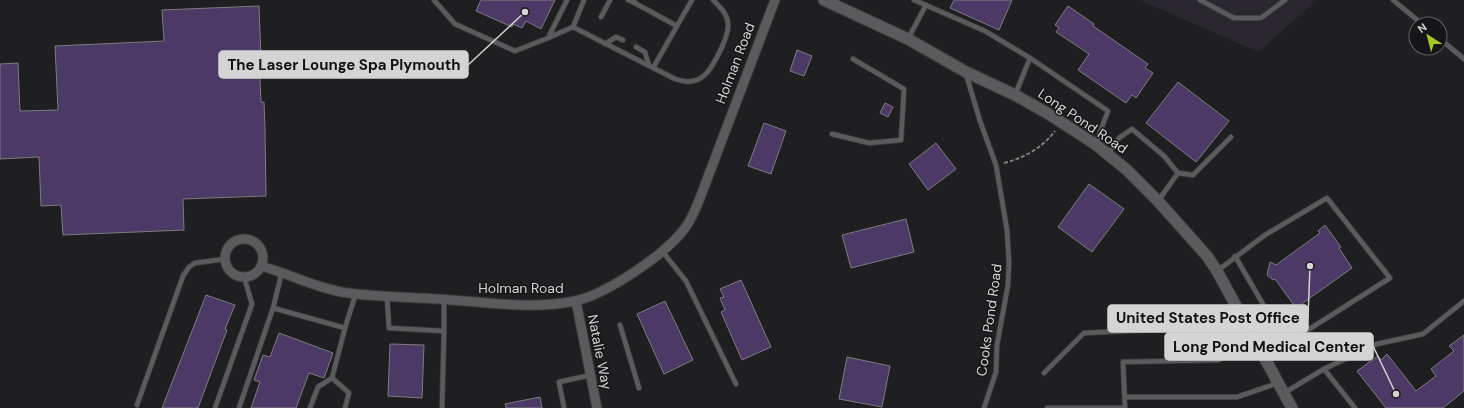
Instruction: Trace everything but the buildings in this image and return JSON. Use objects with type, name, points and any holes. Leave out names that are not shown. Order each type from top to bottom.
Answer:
[{"type":"street","name":"Holman Road","points":[[262,266],[322,287],[348,293],[444,300],[525,304],[559,303],[576,301],[598,293],[616,284],[662,251],[677,238],[685,228],[700,198],[775,0]]},
{"type":"street","name":"Long Pond Road","points":[[824,0],[908,39],[966,72],[1015,95],[1095,144],[1127,170],[1158,201],[1206,256],[1217,271],[1292,408]]},
{"type":"street","points":[[240,240],[249,240],[260,248],[262,254],[262,266],[255,274],[244,277],[233,273],[227,267],[225,259],[226,251],[231,244],[240,240]]},
{"type":"street","name":"Natalie Way","points":[[576,301],[597,408]]},
{"type":"lane","points":[[434,0],[455,24],[515,51],[573,27],[584,0]]},
{"type":"lane","points":[[548,38],[567,0]]},
{"type":"lane","points":[[601,17],[610,0]]},
{"type":"lane","points":[[628,0],[633,1],[677,26]]},
{"type":"lane","points":[[651,67],[692,0]]},
{"type":"lane","points":[[573,27],[675,80],[685,83],[701,78],[710,70],[726,37],[728,23],[724,11],[713,0]]},
{"type":"lane","points":[[914,0],[985,31],[1030,58],[1108,111],[1095,144]]},
{"type":"lane","points":[[1200,0],[1234,18],[1261,18],[1285,0]]},
{"type":"lane","points":[[1392,0],[1412,16]]},
{"type":"lane","points":[[908,39],[926,5]]},
{"type":"lane","points":[[605,44],[616,37],[623,40]]},
{"type":"lane","points":[[1448,46],[1464,59]]},
{"type":"lane","points":[[636,47],[644,52],[651,67]]},
{"type":"lane","points":[[1015,95],[1030,58]]},
{"type":"lane","points":[[832,134],[868,142],[901,140],[904,89],[853,59]]},
{"type":"lane","name":"Cooks Pond Road","points":[[966,72],[980,121],[996,166],[1007,230],[1009,263],[1008,285],[997,345],[996,372],[984,408]]},
{"type":"lane","points":[[1108,154],[1119,138],[1132,129],[1164,156],[1178,173],[1193,175],[1231,137]]},
{"type":"lane","points":[[1158,201],[1178,173]]},
{"type":"lane","points":[[1217,271],[1265,235],[1327,198],[1390,278],[1311,328],[1263,356]]},
{"type":"lane","points":[[662,251],[686,281],[736,384]]},
{"type":"lane","points":[[1235,256],[1285,342]]},
{"type":"lane","points":[[137,406],[184,276],[189,267],[195,263],[225,259]]},
{"type":"lane","points":[[239,408],[273,308],[282,272]]},
{"type":"lane","points":[[215,408],[252,304],[244,277]]},
{"type":"lane","points":[[310,408],[318,386],[332,378],[356,293]]},
{"type":"lane","points":[[387,296],[389,328],[444,330]]},
{"type":"lane","points":[[442,408],[444,300]]},
{"type":"lane","points":[[1284,393],[1324,369],[1377,344],[1423,334],[1464,301]]},
{"type":"lane","points":[[273,308],[345,328]]},
{"type":"lane","points":[[620,325],[639,388]]},
{"type":"lane","points":[[1044,373],[1084,333],[1209,327]]},
{"type":"lane","points":[[1047,408],[1125,408],[1123,362],[1219,360],[1253,336]]},
{"type":"lane","points":[[1324,369],[1355,408]]},
{"type":"lane","points":[[564,408],[559,382],[591,375]]},
{"type":"lane","points":[[332,378],[349,393],[344,408]]},
{"type":"lane","points":[[1125,397],[1237,397],[1278,383]]},
{"type":"path","points":[[996,166],[1017,160],[1037,149],[1053,134],[1061,122]]},
{"type":"shaded area","points":[[1140,0],[1317,0],[1258,52]]},
{"type":"place","name":"The Laser Lounge Spa Plymouth","points":[[525,12]]},
{"type":"place","name":"United States Post Office","points":[[1310,266]]},
{"type":"place","name":"Long Pond Medical Center","points":[[1396,394]]}]
